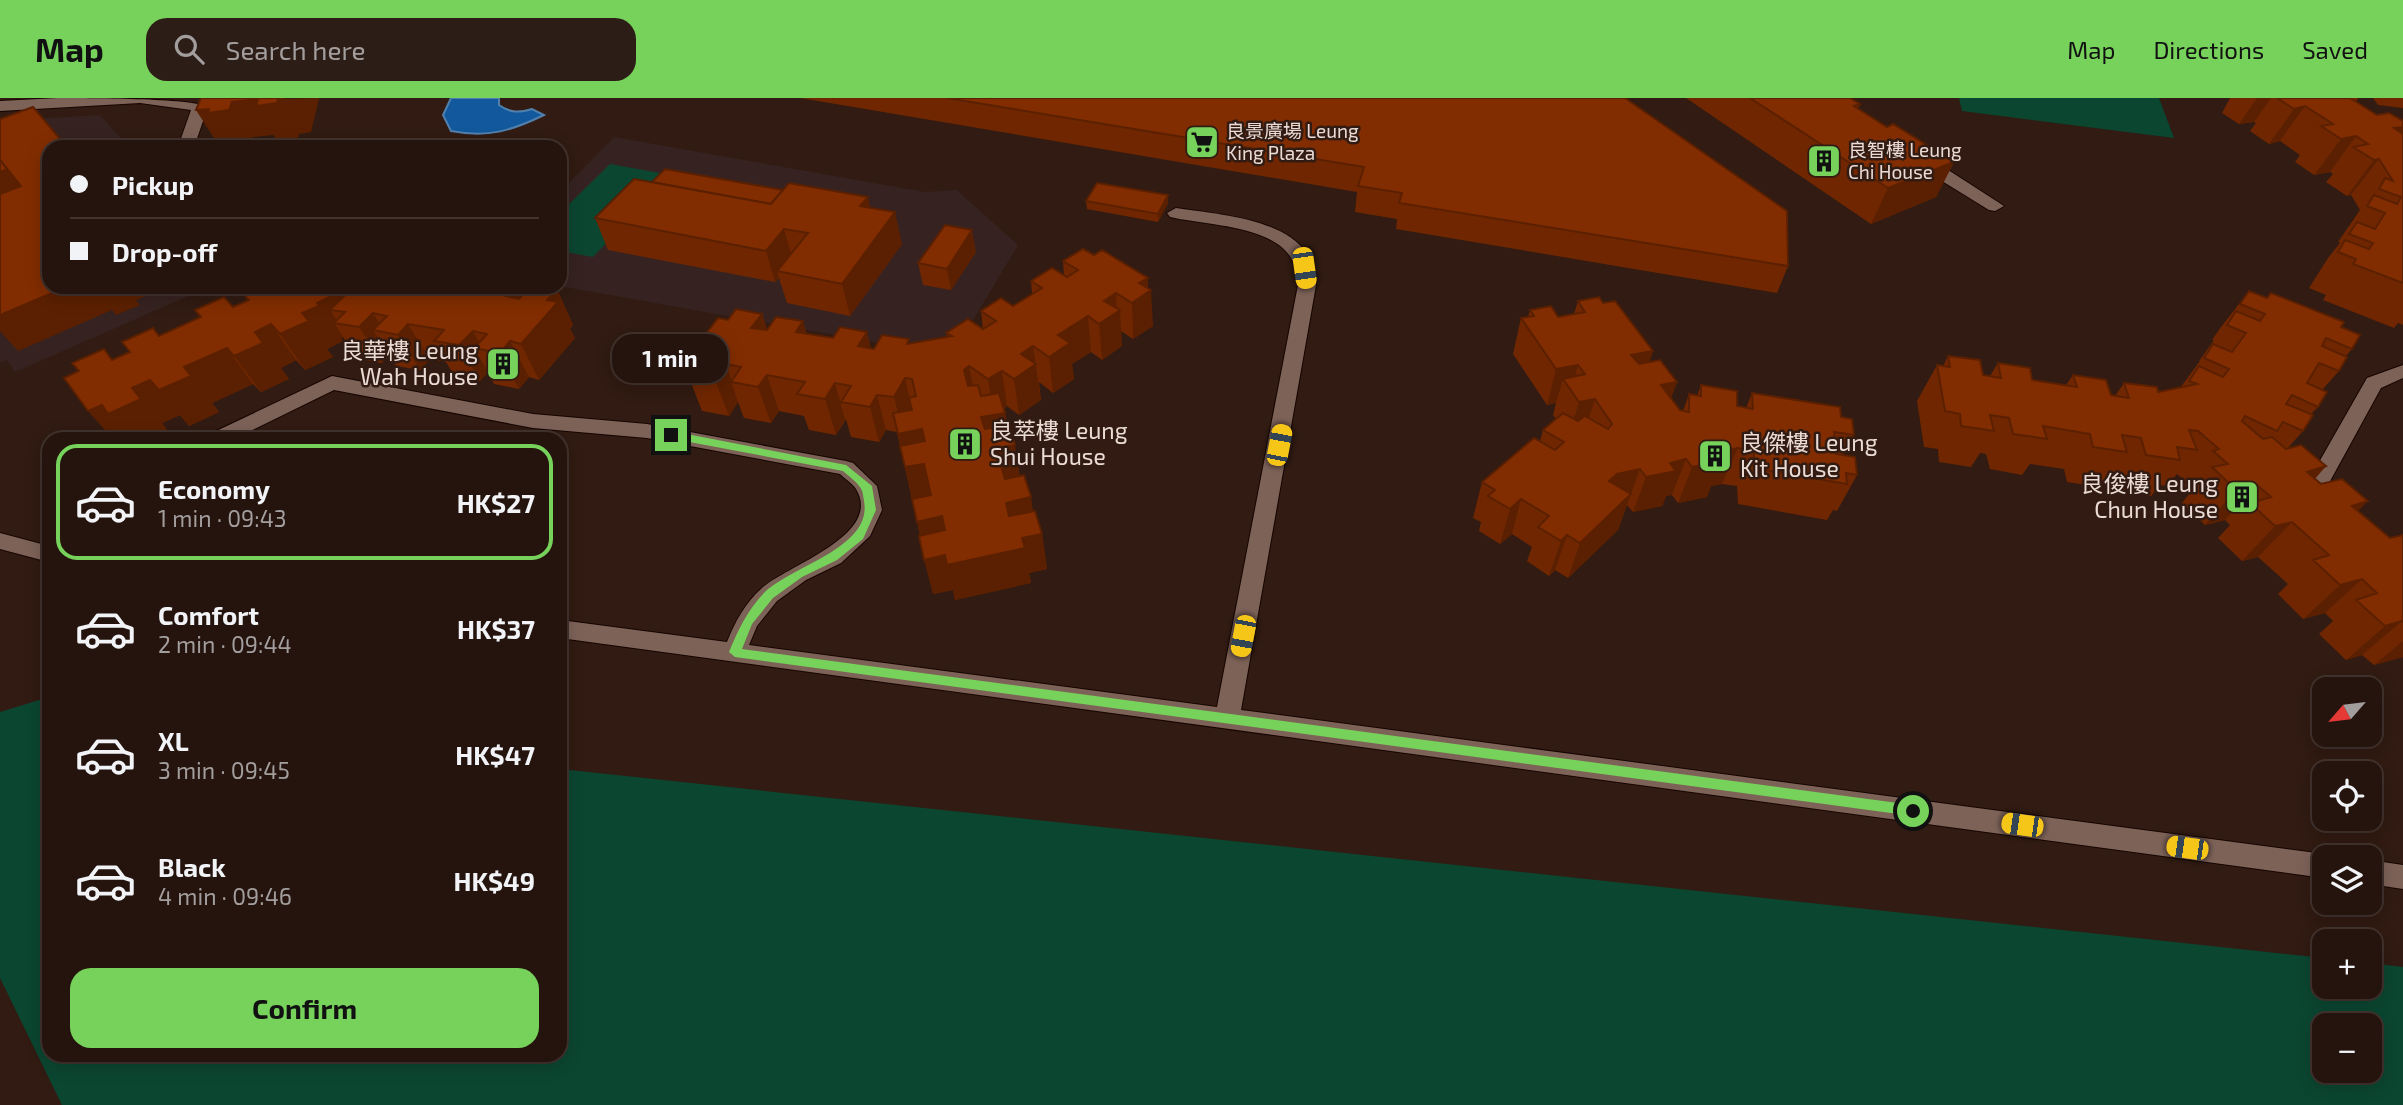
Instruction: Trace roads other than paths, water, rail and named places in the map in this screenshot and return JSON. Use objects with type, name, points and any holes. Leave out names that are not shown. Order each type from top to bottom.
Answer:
[{"type":"lane","points":[[0,106],[141,98],[200,107],[188,140]]},
{"type":"lane","points":[[1902,149],[1995,206]]},
{"type":"lane","points":[[1177,214],[1240,225],[1280,239],[1300,256],[1307,285],[1227,719]]},
{"type":"lane","points":[[2355,518],[2316,485],[2374,383],[2403,372]]},
{"type":"lane","points":[[231,432],[332,383],[533,421],[648,431],[846,468],[866,486],[871,510],[859,536],[833,557],[798,574],[769,595],[747,622],[735,652]]},
{"type":"lane","points":[[0,541],[42,551]]},
{"type":"lane","points":[[567,630],[2312,864]]},
{"type":"lane","points":[[2382,874],[2403,877]]},
{"type":"water","points":[[451,98],[499,98],[499,105],[507,110],[519,112],[532,109],[544,115],[499,132],[476,134],[451,131],[443,115]]},
{"type":"place","name":"良景廣場 Leung King Plaza","points":[[1202,142]]},
{"type":"place","name":"良智樓 Leung Chi House","points":[[1824,161]]},
{"type":"place","name":"良華樓 Leung Wah House","points":[[503,364]]},
{"type":"place","name":"良萃樓 Leung Shui House","points":[[965,444]]},
{"type":"place","name":"良傑樓 Leung Kit House","points":[[1715,456]]},
{"type":"place","name":"良俊樓 Leung Chun House","points":[[2242,497]]}]
